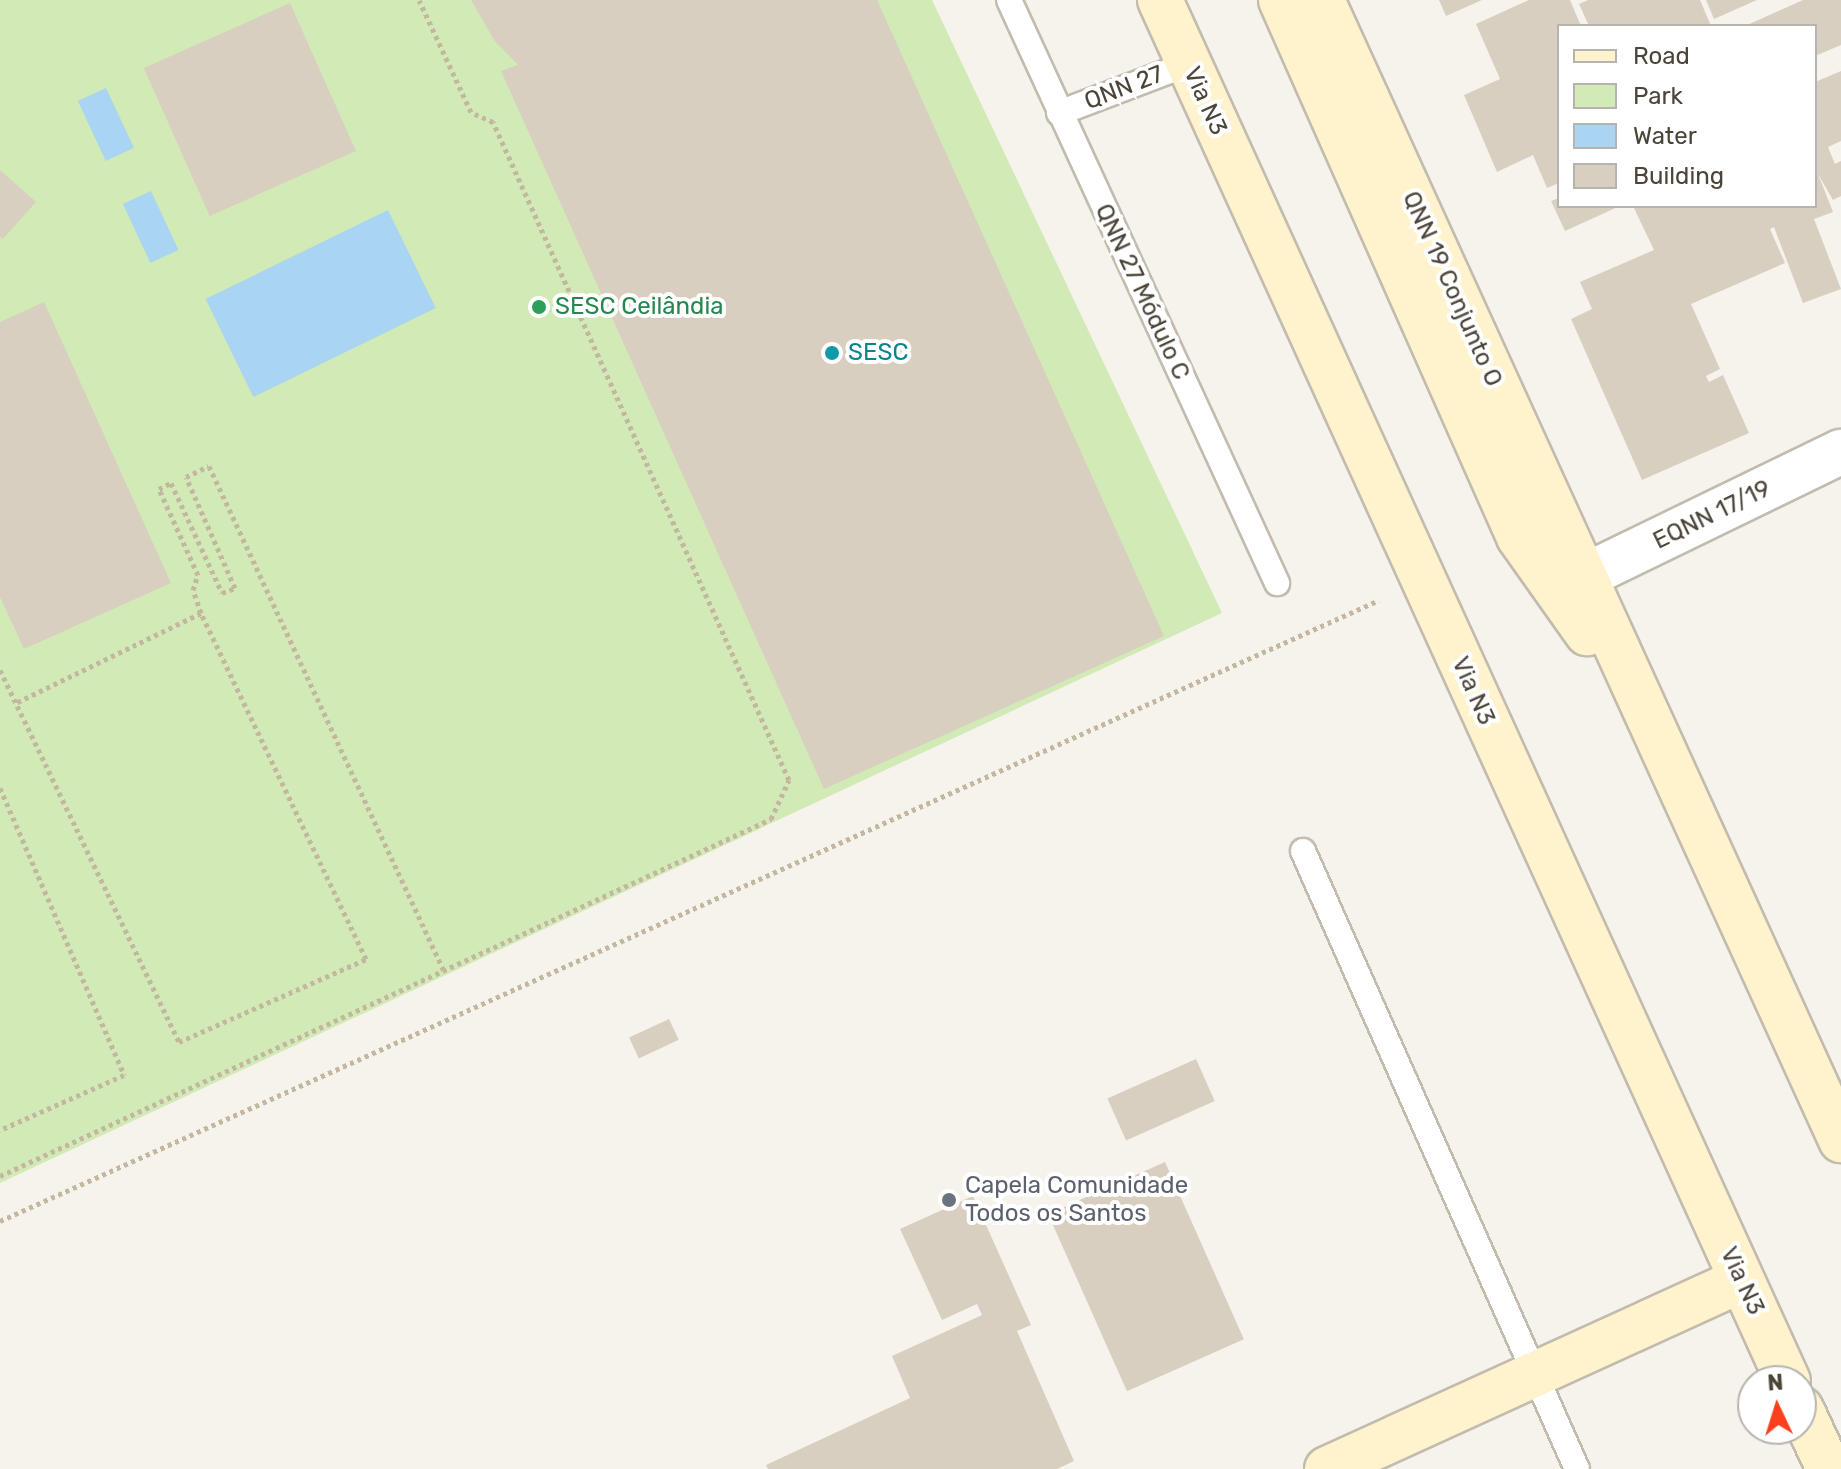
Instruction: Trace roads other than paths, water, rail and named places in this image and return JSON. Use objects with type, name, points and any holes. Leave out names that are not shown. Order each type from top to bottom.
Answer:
[{"type":"main road","name":"Via N3","points":[[1160,0],[1781,1365]]},
{"type":"main road","points":[[1281,0],[1519,537],[1650,724]]},
{"type":"main road","name":"QNN 19 Conjunto O","points":[[1322,0],[1583,577]]},
{"type":"main road","points":[[1583,577],[1841,1140]]},
{"type":"main road","points":[[1327,1469],[1741,1280]]},
{"type":"main road","points":[[1817,1443],[1829,1469]]},
{"type":"street","name":"EQNN 17/19","points":[[1583,577],[1841,452]]},
{"type":"lane","name":"QNN 27 Módulo C","points":[[1009,0],[1277,583]]},
{"type":"lane","name":"QNN 27","points":[[1059,113],[1188,64]]},
{"type":"lane","points":[[1303,851],[1531,1375],[1577,1469]]},
{"type":"water","points":[[106,88],[134,148],[106,161],[78,101]]},
{"type":"water","points":[[151,191],[178,250],[150,263],[123,204]]},
{"type":"water","points":[[388,210],[436,308],[253,397],[206,299]]},
{"type":"place","name":"SESC Ceilândia","points":[[539,307]]},
{"type":"place","name":"SESC","points":[[832,353]]},
{"type":"place","name":"Capela Comunidade Todos os Santos","points":[[949,1200]]}]
